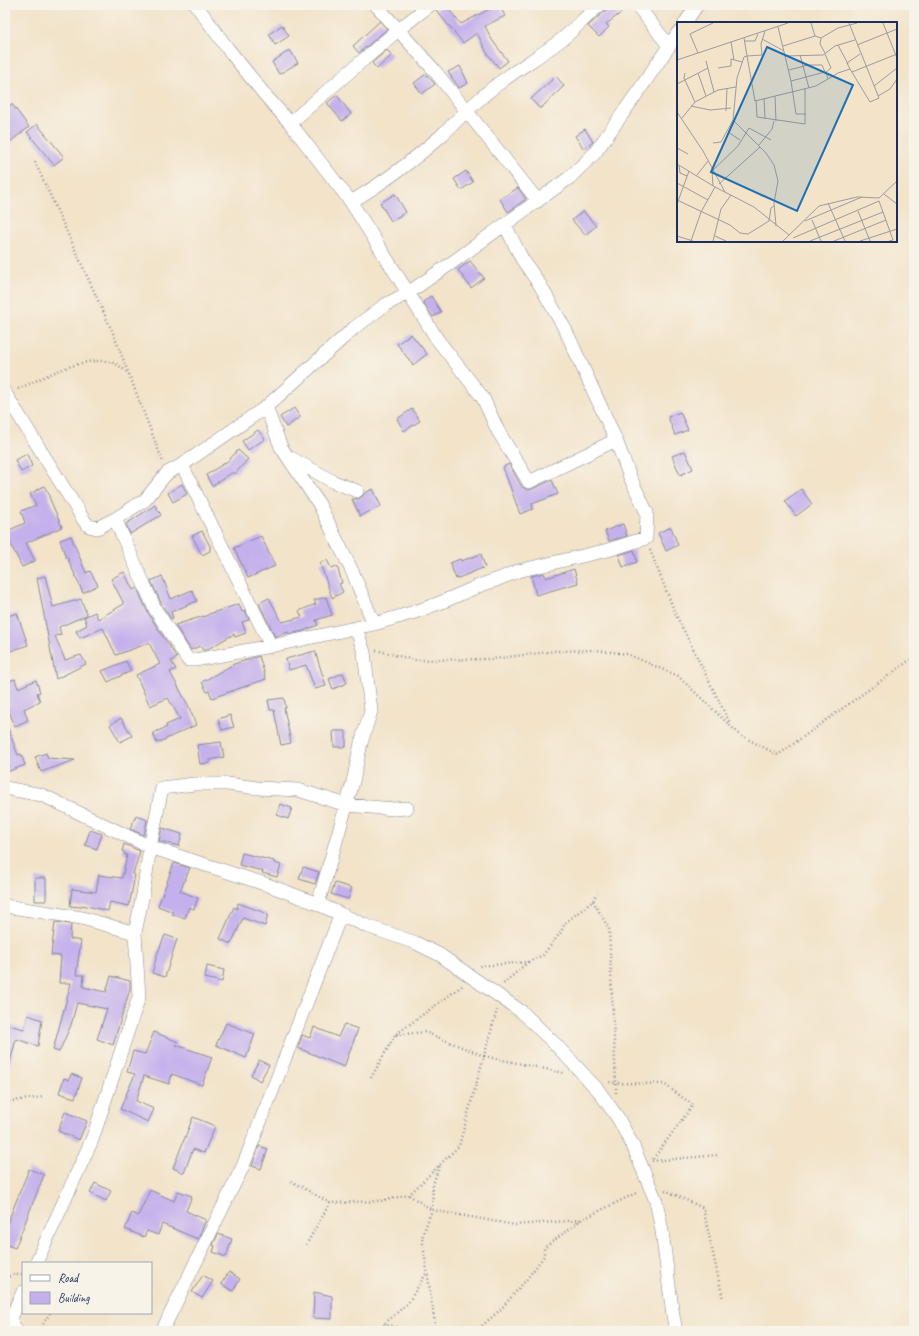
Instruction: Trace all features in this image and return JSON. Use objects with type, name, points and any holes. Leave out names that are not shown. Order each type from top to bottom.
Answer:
[{"type":"street","points":[[196,5],[246,72],[290,123],[351,202],[437,339],[483,398],[498,431],[528,482],[616,440]]},
{"type":"street","points":[[376,5],[434,70],[538,201]]},
{"type":"street","points":[[290,123],[398,30],[430,5]]},
{"type":"street","points":[[351,202],[371,190],[412,160],[504,79],[528,64],[563,38],[600,5]]},
{"type":"street","points":[[637,5],[669,46]]},
{"type":"street","points":[[686,22],[697,5]]},
{"type":"street","points":[[6,394],[85,522],[89,526],[97,528],[115,519],[145,500],[168,473],[266,407],[354,328],[385,305],[408,293],[569,178],[594,154],[677,34]]},
{"type":"street","points":[[115,519],[155,609],[188,660],[212,658],[374,624],[428,607],[518,571],[608,550],[646,538],[647,513],[641,504],[616,440],[566,331],[540,285],[522,259],[505,225]]},
{"type":"street","points":[[266,407],[281,447],[319,504],[353,573],[374,624]]},
{"type":"street","points":[[287,456],[334,482],[357,491]]},
{"type":"street","points":[[182,465],[271,646]]},
{"type":"street","points":[[318,904],[347,805],[361,743],[371,711],[364,652],[356,628]]},
{"type":"street","points":[[36,1262],[92,1140],[139,997],[135,933],[162,788],[194,784],[227,784],[257,788],[298,790],[347,805],[394,809],[407,808]]},
{"type":"street","points":[[5,788],[42,795],[150,846],[268,885],[318,904],[367,926],[421,946],[440,955],[522,1012],[598,1090],[618,1118],[648,1171],[662,1231],[672,1316],[676,1331]]},
{"type":"street","points":[[5,906],[82,918],[135,933]]},
{"type":"street","points":[[162,1331],[243,1166],[341,914]]},
{"type":"street","points":[[8,1317],[22,1294]]},
{"type":"street","points":[[8,1317],[17,1331]]},
{"type":"street","points":[[8,1317],[23,1331]]},
{"type":"path","points":[[35,162],[113,333],[168,473]]},
{"type":"path","points":[[6,394],[61,370],[75,365],[96,361],[115,364],[128,372]]},
{"type":"path","points":[[646,538],[676,615],[731,726]]},
{"type":"path","points":[[373,649],[414,660],[493,659],[555,651],[596,650],[628,654],[678,676],[740,735],[778,755],[914,657]]},
{"type":"path","points":[[459,968],[528,962],[543,955],[561,932],[565,923],[593,902],[597,893]]},
{"type":"path","points":[[593,902],[609,929],[618,1118]]},
{"type":"path","points":[[291,1181],[330,1203],[380,1201],[409,1195],[459,1146],[484,1056],[497,995],[528,962]]},
{"type":"path","points":[[370,1078],[395,1035],[473,978]]},
{"type":"path","points":[[395,1035],[425,1032],[484,1056],[616,1083],[664,1084],[693,1104],[648,1171],[636,1194],[581,1220],[544,1248],[544,1256],[527,1279],[500,1310],[476,1331]]},
{"type":"path","points":[[5,1102],[43,1097]]},
{"type":"path","points":[[648,1171],[718,1156]]},
{"type":"path","points":[[436,1331],[422,1237],[432,1210],[433,1184],[440,1164]]},
{"type":"path","points":[[648,1171],[703,1208],[723,1299]]},
{"type":"path","points":[[409,1195],[432,1210],[515,1225],[581,1220]]},
{"type":"path","points":[[306,1245],[330,1203]]},
{"type":"path","points":[[397,1331],[395,1326],[383,1325],[408,1303],[427,1271]]},
{"type":"path","points":[[5,1278],[22,1274]]},
{"type":"path","points":[[39,1331],[49,1314]]},
{"type":"building","points":[[442,5],[445,5],[461,24],[499,5],[505,16],[485,26],[492,40],[508,61],[499,68],[487,53],[477,33],[463,43],[436,10]]},
{"type":"building","points":[[608,5],[629,5],[629,7],[606,24],[609,27],[599,37],[588,26],[605,11]]},
{"type":"building","points":[[380,21],[387,29],[359,53],[353,46]]},
{"type":"building","points":[[282,25],[289,36],[275,45],[269,34]]},
{"type":"building","points":[[290,50],[298,63],[279,74],[272,62]]},
{"type":"building","points":[[387,50],[392,55],[377,69],[372,63]]},
{"type":"building","points":[[460,66],[468,83],[459,88],[448,72]]},
{"type":"building","points":[[426,74],[435,84],[422,94],[414,83]]},
{"type":"building","points":[[556,76],[564,86],[540,109],[531,99]]},
{"type":"building","points":[[337,95],[351,114],[342,121],[327,103]]},
{"type":"building","points":[[12,104],[29,127],[5,146],[5,109]]},
{"type":"building","points":[[37,124],[64,157],[54,165],[27,132]]},
{"type":"building","points":[[585,129],[593,142],[584,149],[575,136]]},
{"type":"building","points":[[466,171],[473,182],[461,190],[454,179]]},
{"type":"building","points":[[518,188],[526,199],[508,212],[500,199]]},
{"type":"building","points":[[395,194],[406,212],[391,221],[380,203]]},
{"type":"building","points":[[583,211],[596,226],[585,235],[572,220]]},
{"type":"building","points":[[470,261],[484,278],[471,288],[458,270]]},
{"type":"building","points":[[431,296],[441,312],[433,317],[423,302]]},
{"type":"building","points":[[411,334],[427,354],[413,365],[397,344]]},
{"type":"building","points":[[294,408],[300,417],[286,427],[280,417]]},
{"type":"building","points":[[412,409],[420,421],[404,431],[397,419]]},
{"type":"building","points":[[680,412],[688,430],[675,435],[668,417]]},
{"type":"building","points":[[258,430],[265,439],[248,450],[242,441]]},
{"type":"building","points":[[238,450],[248,459],[235,474],[233,472],[212,486],[206,475],[228,461]]},
{"type":"building","points":[[685,451],[693,469],[680,475],[672,456]]},
{"type":"building","points":[[27,454],[32,466],[21,472],[15,460]]},
{"type":"building","points":[[509,464],[522,487],[528,490],[552,480],[558,494],[532,504],[533,509],[520,514],[503,467]]},
{"type":"building","points":[[182,484],[187,494],[173,502],[168,493]]},
{"type":"building","points":[[44,486],[50,496],[49,497],[62,527],[26,543],[35,561],[22,567],[10,543],[5,545],[5,532],[25,523],[21,511],[36,505],[30,494]]},
{"type":"building","points":[[373,489],[381,506],[360,516],[352,499],[358,499]]},
{"type":"building","points":[[801,489],[812,504],[796,516],[785,501]]},
{"type":"building","points":[[155,505],[161,515],[130,534],[126,524]]},
{"type":"building","points":[[623,524],[627,536],[609,541],[605,531]]},
{"type":"building","points":[[671,527],[678,545],[666,551],[658,533]]},
{"type":"building","points":[[202,531],[210,546],[210,551],[202,555],[192,536]]},
{"type":"building","points":[[71,536],[86,573],[90,571],[98,585],[83,593],[67,557],[66,558],[60,540]]},
{"type":"building","points":[[261,536],[275,566],[248,578],[234,548]]},
{"type":"building","points":[[634,550],[637,562],[623,567],[619,555]]},
{"type":"building","points":[[481,554],[485,567],[456,579],[450,563]]},
{"type":"building","points":[[327,560],[331,568],[337,566],[342,583],[339,584],[343,592],[332,598],[320,563]]},
{"type":"building","points":[[574,569],[578,583],[536,595],[531,576],[544,573],[546,578]]},
{"type":"building","points":[[124,572],[133,590],[137,588],[148,613],[177,658],[171,661],[176,669],[170,672],[188,705],[196,725],[157,743],[153,733],[180,719],[168,698],[150,706],[136,675],[160,664],[149,643],[116,655],[103,628],[80,638],[76,631],[87,625],[84,617],[95,612],[98,619],[124,604],[111,579]]},
{"type":"building","points":[[45,576],[53,607],[81,599],[87,615],[59,627],[61,635],[55,636],[65,660],[81,655],[86,664],[56,679],[37,578]]},
{"type":"building","points":[[162,576],[171,599],[192,590],[197,601],[171,612],[173,618],[171,619],[162,605],[151,581]]},
{"type":"building","points":[[326,597],[332,615],[316,620],[318,625],[303,631],[289,634],[288,632],[275,637],[259,603],[269,598],[282,622],[302,617],[299,611],[316,604],[314,600]]},
{"type":"building","points":[[239,604],[242,612],[245,610],[249,620],[242,622],[246,633],[235,637],[234,634],[206,650],[203,650],[200,646],[191,650],[175,625],[204,617]]},
{"type":"building","points":[[17,613],[28,645],[5,653],[5,617]]},
{"type":"building","points":[[315,651],[326,686],[315,689],[306,665],[289,670],[286,659]]},
{"type":"building","points":[[259,656],[266,679],[212,698],[209,691],[207,692],[202,682],[234,664]]},
{"type":"building","points":[[126,661],[131,671],[108,682],[102,671]]},
{"type":"building","points":[[343,673],[347,683],[333,689],[329,679]]},
{"type":"building","points":[[15,679],[18,688],[36,680],[40,692],[37,693],[40,701],[24,709],[28,720],[15,726],[5,702],[5,682]]},
{"type":"building","points":[[284,698],[286,708],[284,708],[291,743],[281,745],[274,710],[270,710],[268,700]]},
{"type":"building","points":[[230,715],[234,727],[222,730],[218,719]]},
{"type":"building","points":[[121,718],[132,736],[120,742],[110,725]]},
{"type":"building","points":[[6,723],[18,755],[21,754],[25,765],[7,772],[5,766]]},
{"type":"building","points":[[333,731],[346,731],[346,747],[334,747]]},
{"type":"building","points":[[221,742],[224,757],[210,760],[210,763],[200,764],[197,745]]},
{"type":"building","points":[[46,753],[48,758],[75,760],[41,772],[35,757]]},
{"type":"building","points":[[280,804],[292,808],[288,819],[277,815]]},
{"type":"building","points":[[136,815],[147,820],[144,835],[130,829]]},
{"type":"building","points":[[162,828],[182,834],[179,846],[159,841]]},
{"type":"building","points":[[90,830],[102,834],[97,849],[85,845]]},
{"type":"building","points":[[124,844],[140,851],[133,874],[135,875],[129,906],[110,902],[108,911],[82,905],[82,907],[70,906],[72,889],[96,892],[99,875],[122,878],[127,855],[122,851]]},
{"type":"building","points":[[242,853],[274,861],[274,863],[281,865],[277,877],[262,873],[263,871],[239,865]]},
{"type":"building","points":[[174,863],[190,868],[180,891],[198,898],[194,909],[189,907],[185,918],[172,914],[173,912],[158,906]]},
{"type":"building","points":[[303,867],[319,872],[315,884],[299,879]]},
{"type":"building","points":[[35,878],[46,878],[46,901],[35,901]]},
{"type":"building","points":[[335,883],[352,888],[348,899],[331,894]]},
{"type":"building","points":[[238,903],[268,914],[265,926],[243,918],[231,944],[220,939],[234,907],[237,909]]},
{"type":"building","points":[[55,922],[71,924],[70,939],[81,941],[76,975],[84,975],[83,987],[106,992],[111,976],[130,981],[130,989],[113,1045],[97,1039],[107,1009],[77,1003],[71,1025],[59,1052],[53,1050],[71,983],[59,983],[61,956],[51,955]]},
{"type":"building","points":[[165,935],[177,939],[165,977],[152,973]]},
{"type":"building","points":[[207,966],[224,970],[222,982],[205,978]]},
{"type":"building","points":[[28,1015],[42,1020],[38,1046],[16,1039],[9,1066],[5,1065],[5,1024],[24,1029]]},
{"type":"building","points":[[226,1023],[255,1034],[246,1058],[216,1045]]},
{"type":"building","points":[[344,1024],[358,1029],[344,1067],[298,1048],[302,1035],[310,1038],[314,1027],[338,1037]]},
{"type":"building","points":[[154,1032],[178,1042],[176,1045],[212,1057],[202,1085],[172,1074],[169,1084],[144,1076],[136,1101],[154,1109],[148,1122],[120,1109],[135,1074],[127,1072],[133,1051],[145,1054]]},
{"type":"building","points":[[259,1060],[269,1065],[260,1081],[251,1075]]},
{"type":"building","points":[[71,1074],[82,1078],[75,1098],[59,1093],[64,1078],[69,1080]]},
{"type":"building","points":[[65,1112],[87,1121],[79,1140],[58,1131]]},
{"type":"building","points":[[193,1117],[215,1126],[204,1153],[193,1149],[184,1173],[173,1168]]},
{"type":"building","points":[[259,1146],[268,1149],[261,1169],[252,1166]]},
{"type":"building","points":[[29,1169],[44,1175],[15,1248],[5,1244],[5,1229]]},
{"type":"building","points":[[95,1183],[111,1191],[106,1201],[90,1193]]},
{"type":"building","points":[[150,1190],[174,1201],[178,1191],[192,1196],[186,1211],[206,1220],[198,1239],[162,1224],[158,1235],[147,1231],[144,1237],[125,1229],[132,1213],[138,1216]]},
{"type":"building","points":[[218,1234],[232,1239],[226,1257],[213,1252],[215,1246],[213,1245]]},
{"type":"building","points":[[229,1272],[240,1279],[233,1291],[221,1284]]},
{"type":"building","points":[[203,1275],[213,1281],[202,1298],[192,1292]]},
{"type":"building","points":[[314,1292],[332,1296],[332,1319],[313,1318]]}]
